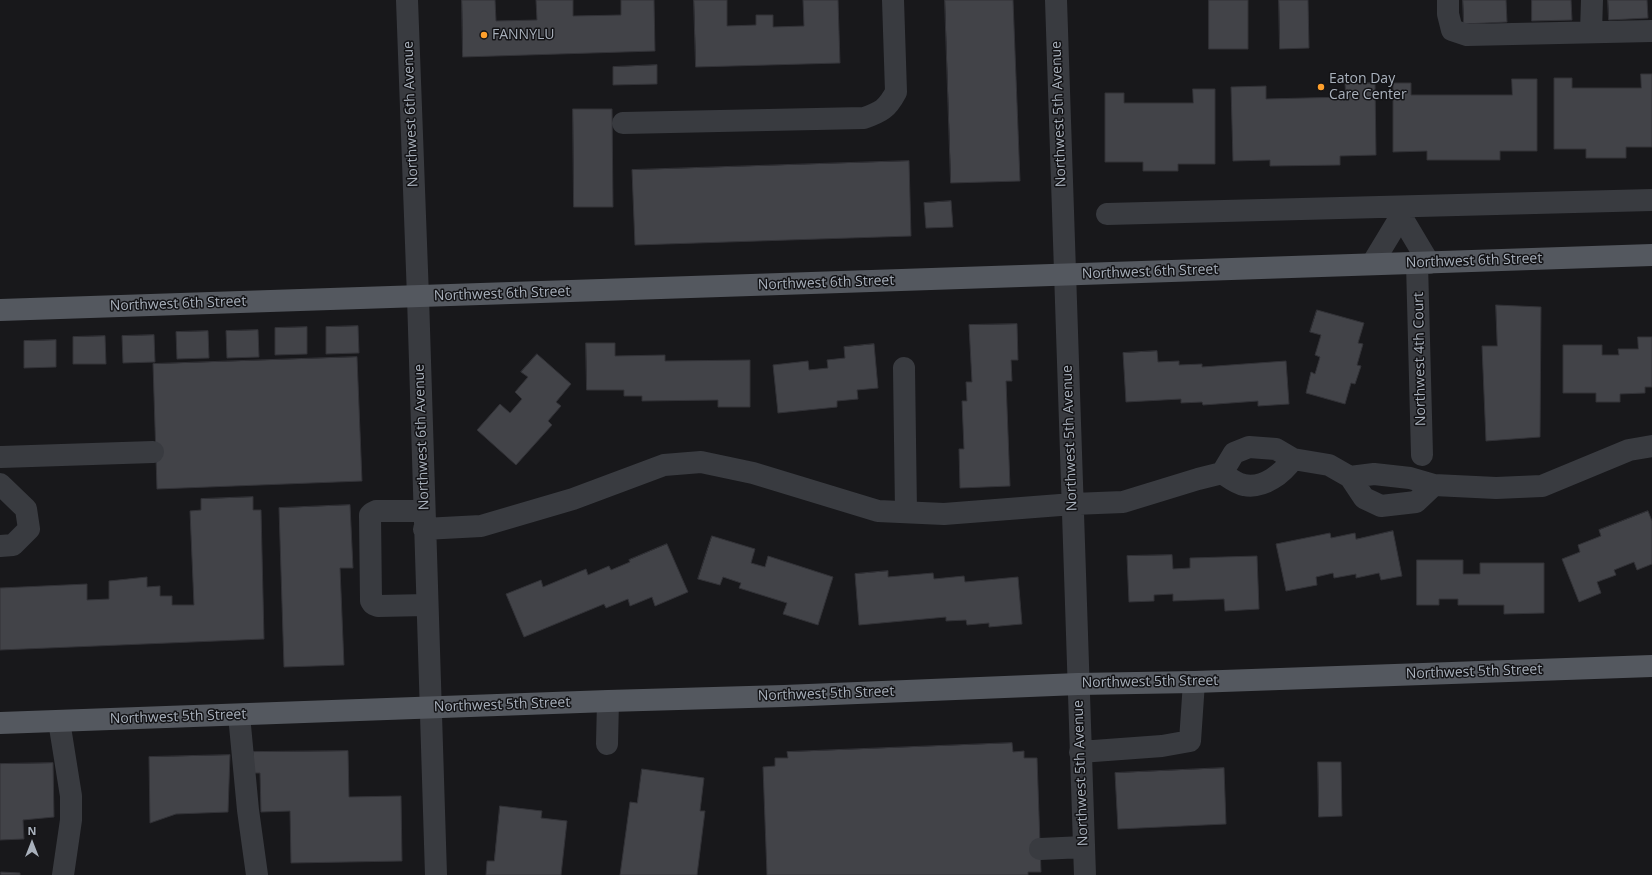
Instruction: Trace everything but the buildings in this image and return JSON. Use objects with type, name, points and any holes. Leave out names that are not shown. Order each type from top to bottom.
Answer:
[{"type":"main road","name":"Northwest 6th Street","points":[[0,310],[1652,255]]},
{"type":"main road","name":"Northwest 5th Street","points":[[0,723],[784,696],[1078,684],[1194,682],[1652,666]]},
{"type":"street","name":"Northwest 6th Avenue","points":[[407,0],[436,875]]},
{"type":"street","points":[[623,123],[864,118],[879,113],[890,104],[896,92],[893,0]]},
{"type":"street","name":"Northwest 5th Avenue","points":[[1056,0],[1085,875]]},
{"type":"street","points":[[1448,0],[1448,14],[1452,30],[1467,35],[1652,31]]},
{"type":"street","points":[[1591,32],[1592,0]]},
{"type":"street","points":[[1107,214],[1401,211],[1652,200]]},
{"type":"street","points":[[1401,211],[1424,263]]},
{"type":"street","points":[[1372,264],[1401,211]]},
{"type":"street","name":"Northwest 4th Court","points":[[1422,455],[1424,263]]},
{"type":"street","points":[[904,368],[906,512]]},
{"type":"street","points":[[1350,477],[1374,474],[1410,478],[1434,485],[1496,488],[1542,486],[1629,450],[1652,446]]},
{"type":"street","points":[[1222,473],[1234,453],[1249,447],[1276,449],[1293,459],[1329,465],[1350,477],[1364,498],[1381,506],[1416,502],[1434,485]]},
{"type":"street","points":[[0,546],[13,545],[29,529],[26,509],[0,484],[0,452],[153,452]]},
{"type":"street","points":[[427,605],[378,606],[373,604],[371,601],[370,515],[376,511],[424,520],[481,526],[573,499],[664,465],[701,462],[753,473],[878,511],[944,514],[1073,504],[1123,502],[1222,473],[1244,485],[1263,484],[1285,470],[1293,459]]},
{"type":"street","points":[[1080,752],[1162,746],[1190,741],[1194,682]]},
{"type":"street","points":[[608,701],[608,744]]},
{"type":"street","points":[[239,715],[248,810],[256,856],[257,875]]},
{"type":"street","points":[[59,721],[71,796],[72,820],[63,875]]},
{"type":"street","points":[[1040,849],[1084,846]]},
{"type":"place","name":"FANNYLU","points":[[484,35]]},
{"type":"place","name":"Eaton Day Care Center","points":[[1321,87]]}]
